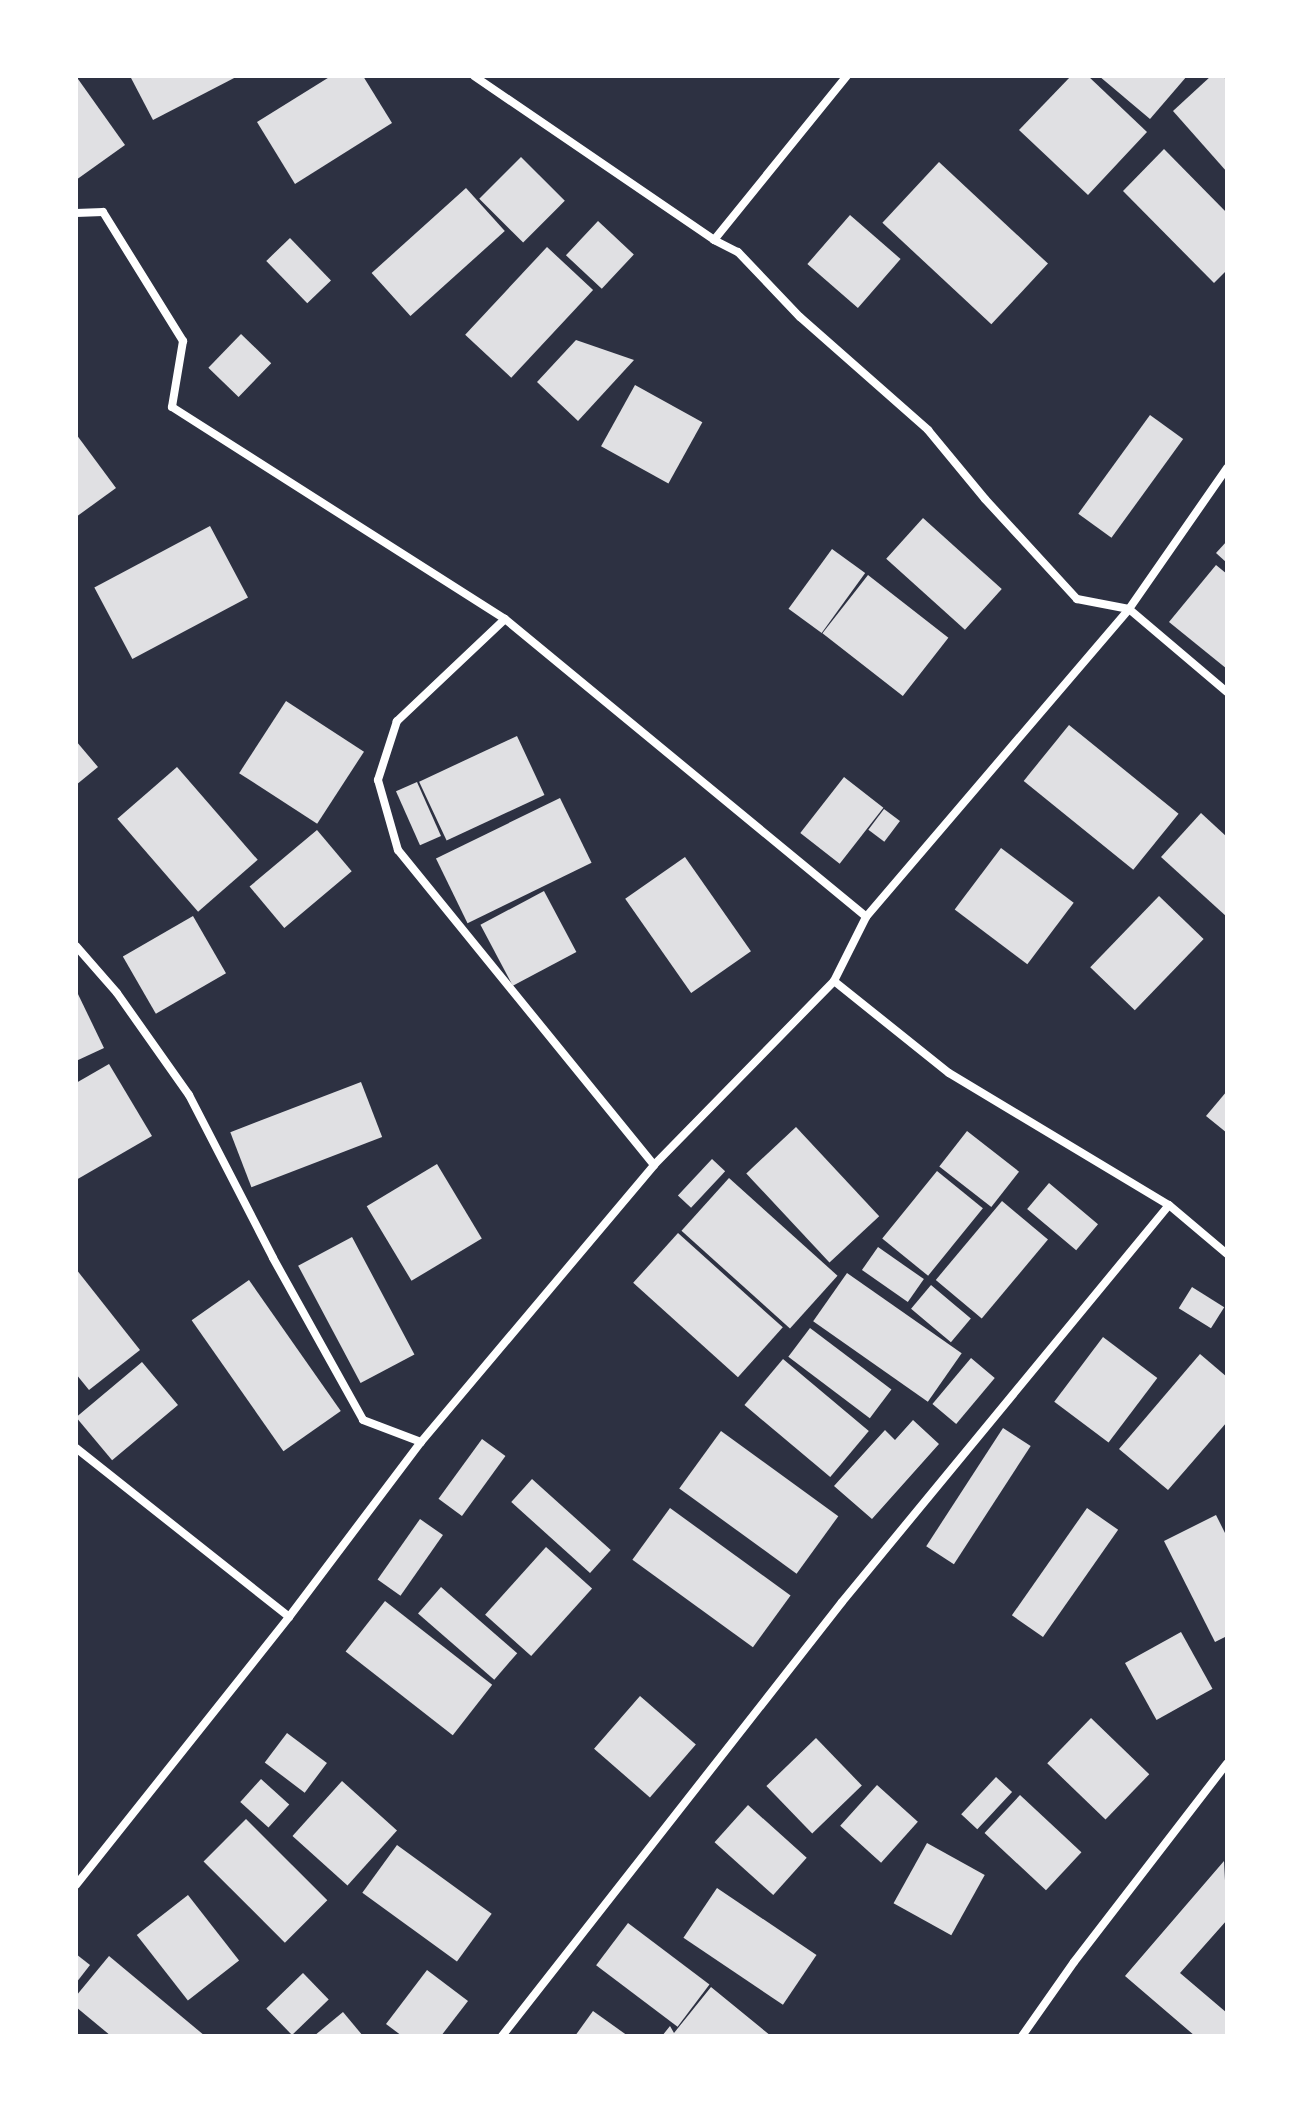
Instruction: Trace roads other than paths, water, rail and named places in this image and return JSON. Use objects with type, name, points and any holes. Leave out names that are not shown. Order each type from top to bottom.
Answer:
[{"type":"street","points":[[474,76],[714,240],[738,252],[800,317],[928,430],[985,499],[1077,599],[1129,609],[1227,692]]},
{"type":"street","points":[[714,240],[847,76]]},
{"type":"street","points":[[76,213],[103,212],[183,341],[172,407],[505,619],[866,917]]},
{"type":"street","points":[[76,1885],[289,1617],[421,1442],[654,1165],[834,981],[866,917],[1129,609],[1227,468]]},
{"type":"street","points":[[505,619],[397,721],[378,780],[398,850],[654,1165]]},
{"type":"street","points":[[76,946],[117,993],[189,1095],[273,1258],[363,1420],[421,1442]]},
{"type":"street","points":[[834,981],[949,1073],[1169,1205],[1227,1254]]},
{"type":"street","points":[[502,2036],[842,1602],[1169,1205]]},
{"type":"street","points":[[76,1448],[289,1617]]},
{"type":"street","points":[[1022,2036],[1227,1763]]},
{"type":"street","points":[[1218,1773],[1227,1780]]}]
